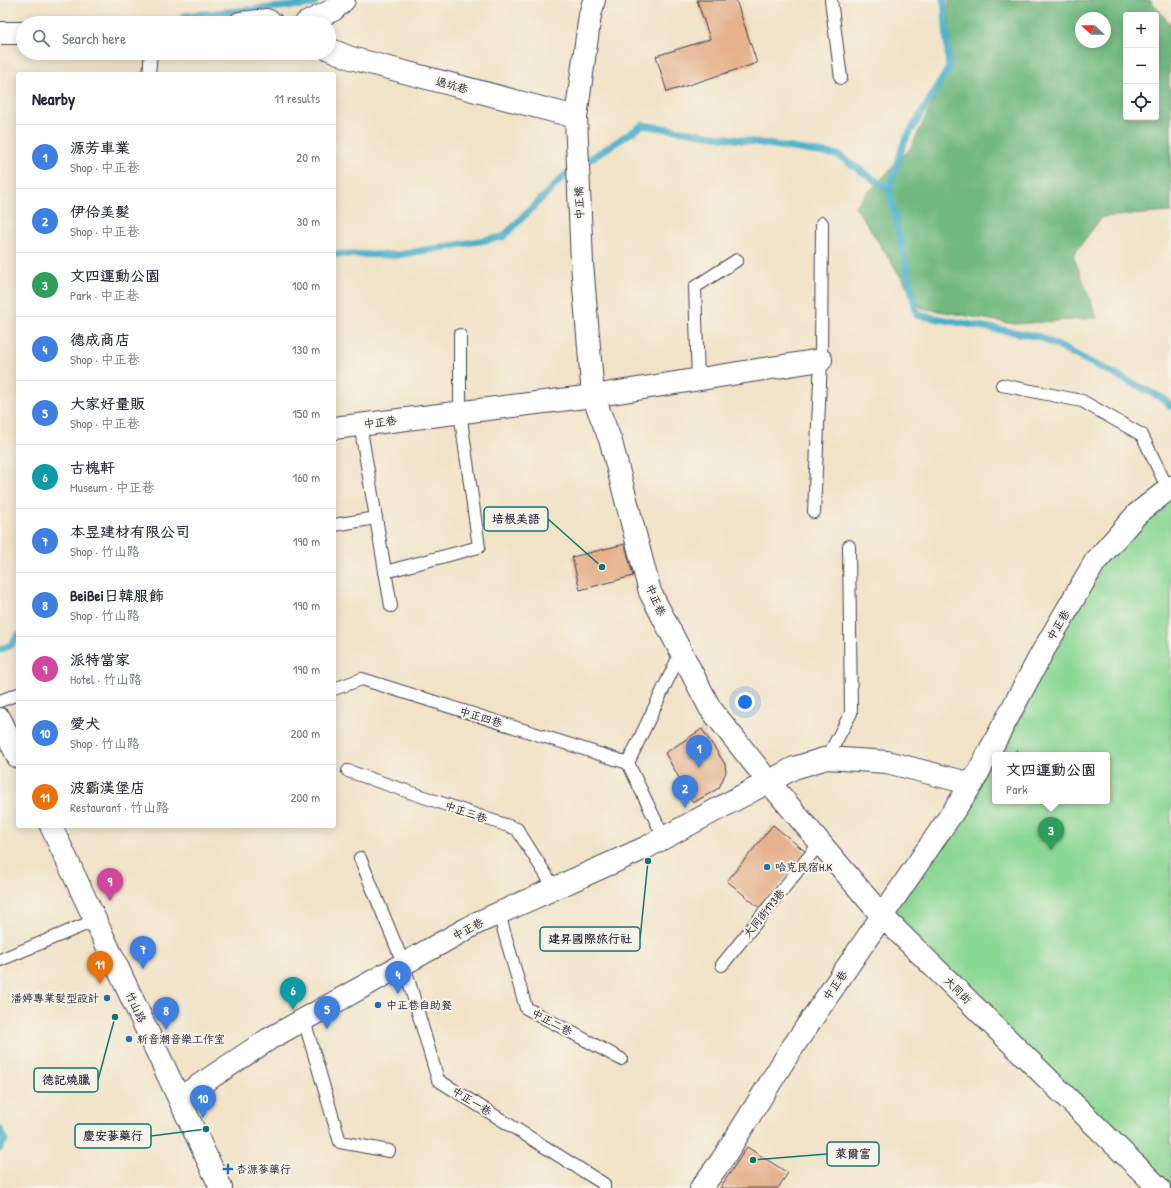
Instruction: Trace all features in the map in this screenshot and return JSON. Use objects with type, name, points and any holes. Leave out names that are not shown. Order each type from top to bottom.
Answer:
[{"type":"street","points":[[321,16],[333,10],[344,0]]},
{"type":"street","points":[[576,117],[590,15],[594,0]]},
{"type":"street","points":[[0,33],[16,33]]},
{"type":"street","name":"過坑巷","points":[[336,53],[351,58],[576,117]]},
{"type":"street","name":"中正橋","points":[[576,117],[582,263]]},
{"type":"street","name":"中正巷","points":[[582,263],[593,396],[611,442],[650,592],[710,708],[768,781]]},
{"type":"street","name":"中正巷","points":[[336,428],[593,396],[821,360]]},
{"type":"street","name":"中正巷","points":[[701,1188],[722,1160],[790,1051],[972,784],[1043,650],[1095,562],[1137,514],[1170,488]]},
{"type":"street","points":[[0,718],[16,753]]},
{"type":"street","name":"中正巷","points":[[180,1098],[269,1039],[477,924],[664,838],[794,768],[827,758],[887,762],[972,784]]},
{"type":"street","name":"大同街","points":[[768,781],[882,916],[1159,1188]]},
{"type":"street","name":"竹山路","points":[[52,828],[221,1188]]},
{"type":"lane","points":[[831,0],[841,78]]},
{"type":"lane","points":[[149,72],[150,60]]},
{"type":"lane","points":[[814,512],[821,360],[822,223]]},
{"type":"lane","points":[[698,379],[695,287],[736,260]]},
{"type":"lane","points":[[385,572],[479,547],[460,412],[460,335]]},
{"type":"lane","points":[[1002,384],[1082,401],[1142,436],[1170,488]]},
{"type":"lane","points":[[360,424],[391,606]]},
{"type":"lane","points":[[336,525],[376,518]]},
{"type":"lane","points":[[827,758],[851,713],[848,546]]},
{"type":"lane","points":[[664,838],[628,763],[681,652]]},
{"type":"lane","name":"中正四巷","points":[[336,688],[362,679],[628,763]]},
{"type":"lane","points":[[0,701],[16,695]]},
{"type":"lane","name":"中正三巷","points":[[348,771],[517,829],[555,889]]},
{"type":"lane","name":"大同街173巷","points":[[722,966],[820,843]]},
{"type":"lane","points":[[360,858],[404,965]]},
{"type":"lane","name":"中正二巷","points":[[499,914],[526,1008],[621,1059]]},
{"type":"lane","points":[[0,960],[96,920]]},
{"type":"lane","name":"中正一巷","points":[[404,965],[438,1080],[604,1184],[604,1188]]},
{"type":"lane","points":[[304,1020],[340,1142],[389,1151]]},
{"type":"green space","points":[[949,0],[1150,0],[1171,25],[1169,86],[1171,89],[1171,212],[1102,217],[1073,255],[1097,318],[1015,324],[921,308],[855,206],[911,148],[949,68]]},
{"type":"green space","points":[[1171,488],[1171,1188],[1162,1188],[891,915],[1095,562]]},
{"type":"building","points":[[697,0],[736,0],[757,63],[667,92],[656,56],[710,39]]},
{"type":"building","points":[[625,544],[633,576],[580,590],[572,557]]},
{"type":"building","points":[[702,729],[725,764],[726,772],[719,788],[693,803],[665,753]]},
{"type":"building","name":"哈克民宿H.K","points":[[773,825],[806,852],[761,909],[727,881]]},
{"type":"building","points":[[747,1147],[788,1173],[778,1188],[720,1188]]},
{"type":"waterway","points":[[184,16],[314,4],[316,0]]},
{"type":"waterway","points":[[889,190],[904,142],[949,68],[944,0]]},
{"type":"waterway","points":[[336,254],[397,255],[503,237],[564,176],[643,125],[838,155],[889,190],[917,315],[1040,337],[1164,399],[1171,406]]},
{"type":"waterway","points":[[0,650],[11,645],[16,638]]},
{"type":"waterway","points":[[0,1129],[5,1140],[0,1148]]},
{"type":"place","name":"培根美語","points":[[602,567]]},
{"type":"place","name":"源芳車業","points":[[699,768]]},
{"type":"place","name":"伊伶美髮","points":[[685,808]]},
{"type":"place","name":"文四運動公園","points":[[1051,850]]},
{"type":"place","name":"建昇國際旅行社","points":[[648,861]]},
{"type":"place","name":"哈克民宿H.K","points":[[767,867]]},
{"type":"place","name":"派特當家","points":[[110,901]]},
{"type":"place","name":"本昱建材有限公司","points":[[143,969]]},
{"type":"place","name":"波霸漢堡店","points":[[100,984]]},
{"type":"place","name":"德成商店","points":[[398,994]]},
{"type":"place","name":"潘婷專業髮型設計","points":[[107,998]]},
{"type":"place","name":"中正巷自助餐","points":[[378,1005]]},
{"type":"place","name":"古槐軒","points":[[293,1010]]},
{"type":"place","name":"德記燒臘","points":[[115,1017]]},
{"type":"place","name":"大家好量販","points":[[327,1029]]},
{"type":"place","name":"BeiBei日韓服飾","points":[[166,1030]]},
{"type":"place","name":"新音潮音樂工作室","points":[[129,1039]]},
{"type":"place","name":"愛犬","points":[[203,1118]]},
{"type":"place","name":"慶安蔘藥行","points":[[206,1129]]},
{"type":"place","name":"萊爾富","points":[[753,1160]]},
{"type":"place","name":"杏源蔘藥行","points":[[228,1169]]}]
